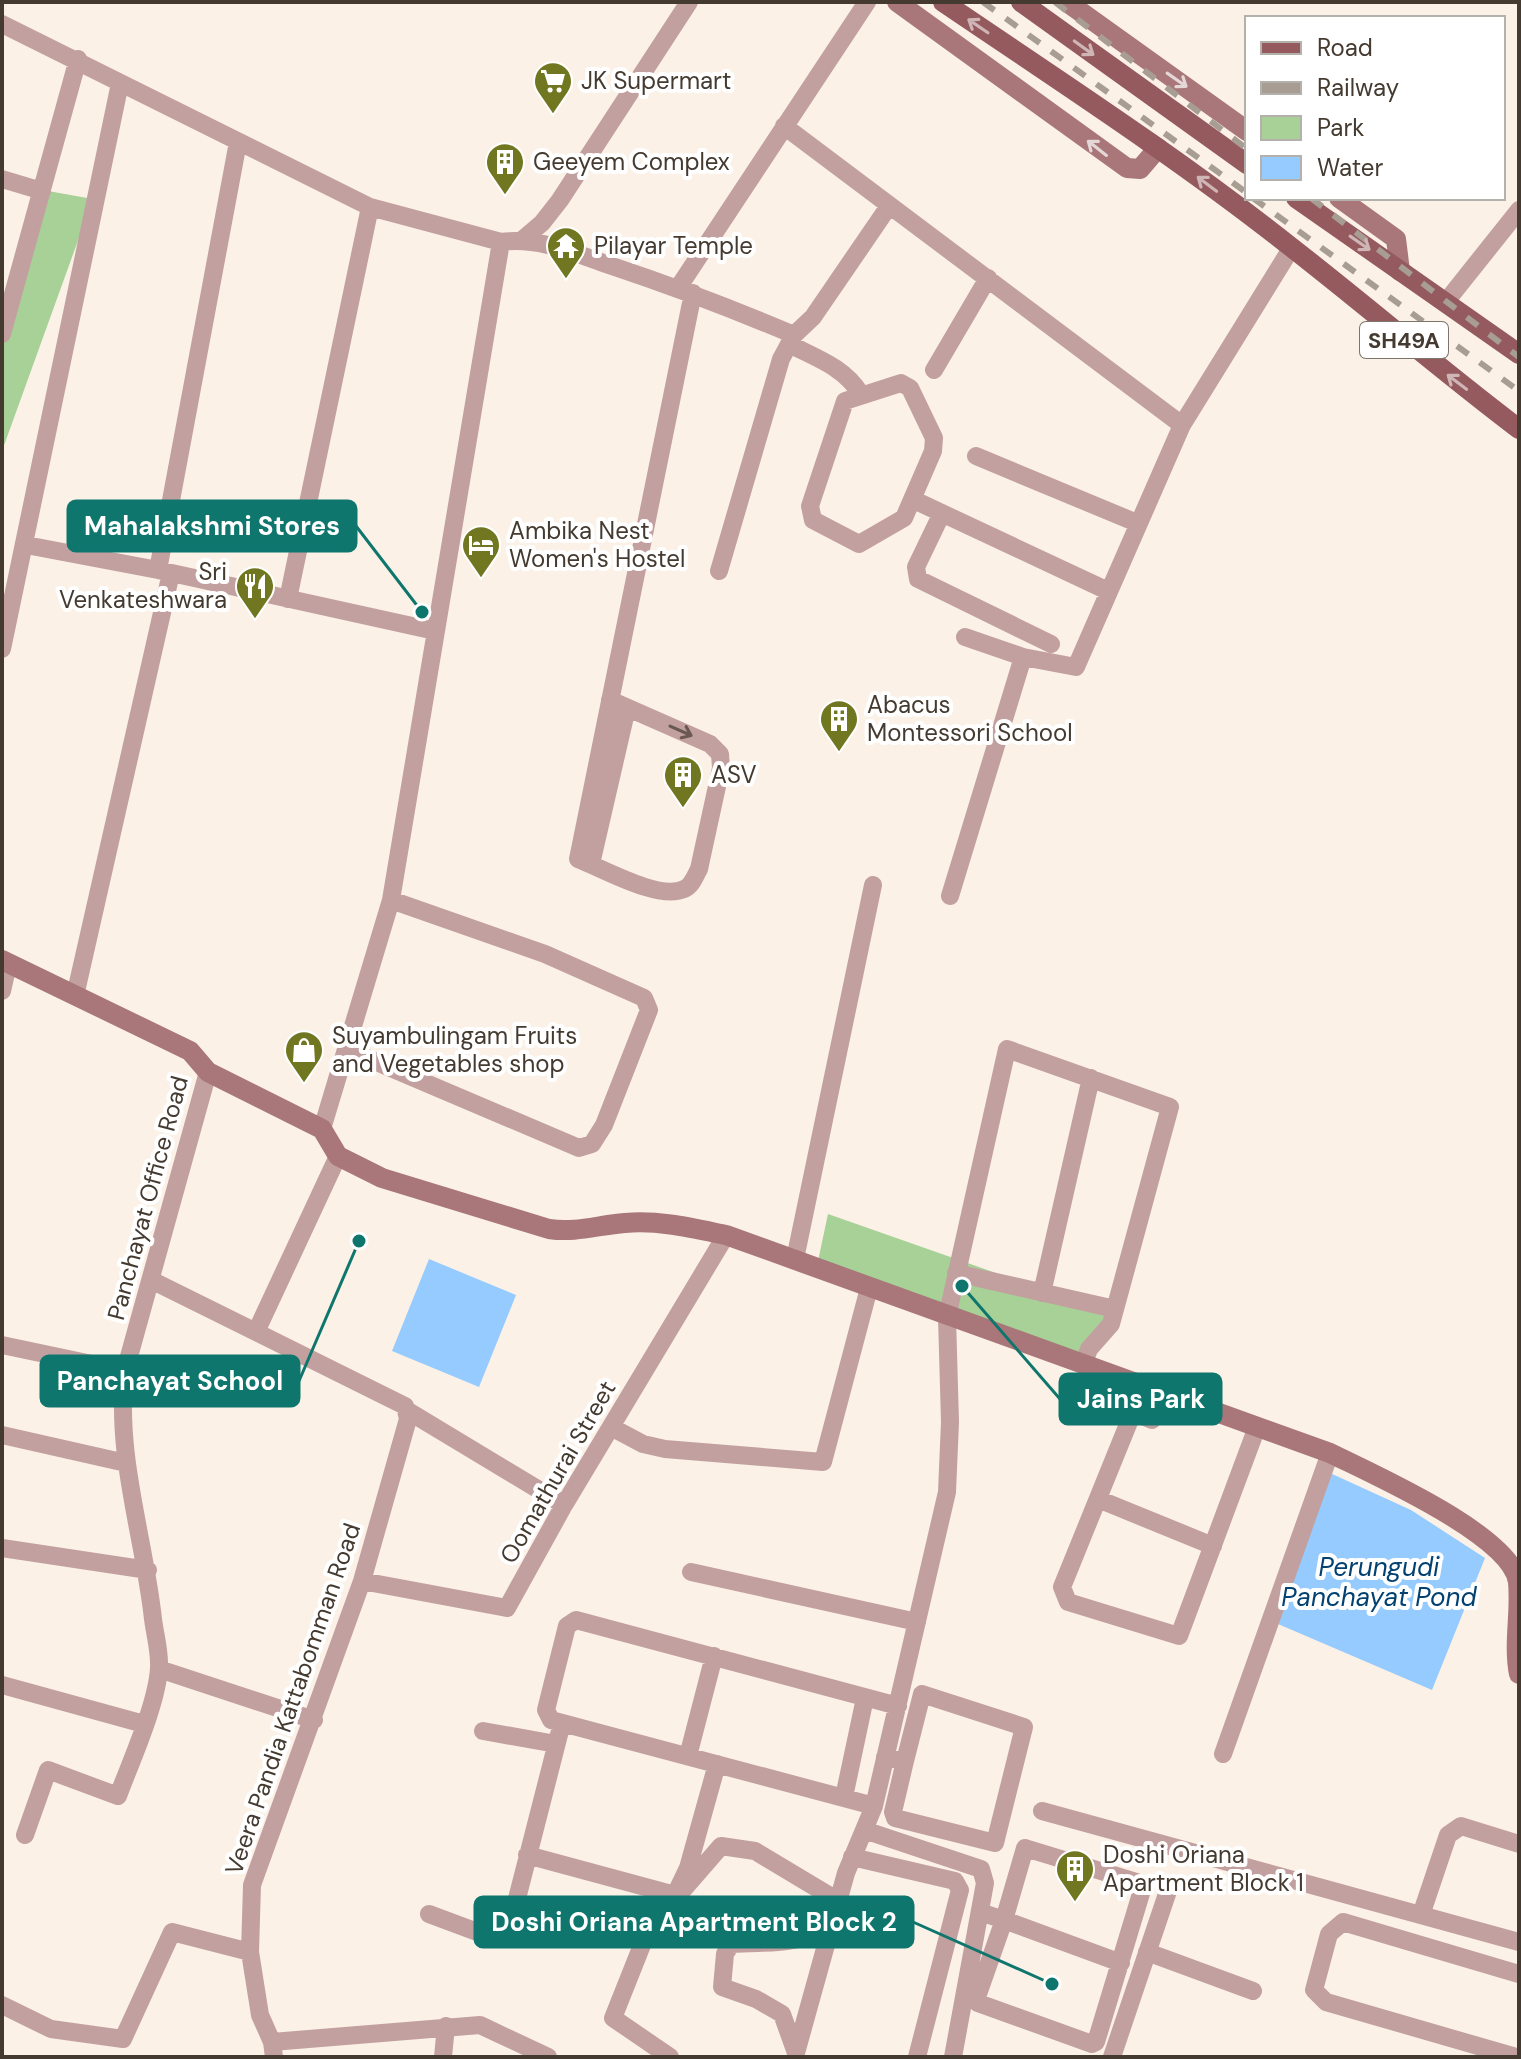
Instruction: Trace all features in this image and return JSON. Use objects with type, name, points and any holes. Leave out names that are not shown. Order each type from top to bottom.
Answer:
[{"type":"main road","name":"SH49A","points":[[943,2],[1158,148],[1292,247],[1423,356],[1519,429]]},
{"type":"main road","points":[[1021,2],[1245,163]]},
{"type":"main road","name":"SH49A","points":[[1299,200],[1519,354]]},
{"type":"street","points":[[522,240],[542,223],[560,200],[689,2]]},
{"type":"street","points":[[619,704],[710,744],[720,754],[721,768],[699,869],[692,883],[683,890],[655,890],[584,861],[619,704],[686,290],[784,126],[867,2]]},
{"type":"street","points":[[897,2],[1127,168],[1140,169],[1158,148]]},
{"type":"street","points":[[1067,2],[1245,130]]},
{"type":"street","points":[[2,24],[78,59],[120,83],[370,207],[501,242],[522,240],[686,290],[792,339],[851,378],[860,393]]},
{"type":"street","points":[[2,334],[78,59]]},
{"type":"street","points":[[2,649],[120,83]]},
{"type":"street","points":[[784,126],[1182,425]]},
{"type":"street","points":[[75,996],[165,571],[238,142]]},
{"type":"street","points":[[2,179],[42,191]]},
{"type":"street","points":[[1342,200],[1396,239],[1400,271]]},
{"type":"street","points":[[719,571],[750,457],[792,339],[813,317],[889,206]]},
{"type":"street","points":[[288,599],[370,207]]},
{"type":"street","points":[[1445,303],[1519,210]]},
{"type":"street","points":[[322,1129],[391,900],[501,242]]},
{"type":"street","points":[[965,637],[1023,657],[1076,667],[1182,425],[1292,247]]},
{"type":"street","points":[[934,370],[988,278]]},
{"type":"street","points":[[894,384],[910,388],[935,443],[914,500],[897,525],[859,544],[813,520],[810,506],[845,401],[860,393],[894,384]]},
{"type":"street","points":[[976,456],[1137,523]]},
{"type":"street","points":[[914,500],[1108,591]]},
{"type":"street","points":[[942,513],[916,567],[918,579],[1051,644]]},
{"type":"street","points":[[26,545],[165,571],[435,631]]},
{"type":"street","points":[[950,896],[1023,657]]},
{"type":"street","points":[[795,1259],[873,885]]},
{"type":"street","points":[[346,1049],[579,1148],[592,1144],[604,1125],[649,1010],[644,998],[545,954],[391,900]]},
{"type":"street","points":[[2,991],[5,962],[190,1051],[208,1072],[322,1129],[338,1156],[382,1178],[549,1229],[570,1232],[623,1223],[664,1222],[726,1235],[1330,1453],[1416,1496],[1495,1544],[1518,1580],[1519,1674]]},
{"type":"street","points":[[796,2055],[852,1857],[874,1803],[947,1492],[950,1422],[947,1317],[1003,1054],[1007,1049],[1170,1107],[1111,1324],[1089,1349],[1083,1365]]},
{"type":"street","name":"Panchayat Office Road","points":[[25,1835],[48,1770],[118,1796],[144,1724],[159,1669],[148,1570],[122,1446],[125,1371],[208,1072]]},
{"type":"street","points":[[1042,1293],[1091,1078]]},
{"type":"street","points":[[256,1332],[338,1156]]},
{"type":"street","name":"Oomathurai Street","points":[[362,1581],[507,1608],[564,1505],[726,1235]]},
{"type":"street","points":[[956,1273],[1115,1309]]},
{"type":"street","points":[[151,1280],[406,1409],[564,1505]]},
{"type":"street","points":[[611,1427],[643,1444],[665,1449],[823,1462],[869,1288]]},
{"type":"street","points":[[2,1345],[125,1371]]},
{"type":"street","points":[[1161,1393],[1152,1420],[1133,1412],[1062,1587],[1068,1602],[1179,1636],[1257,1427]]},
{"type":"street","name":"Veera Pandia Kattabomman Road","points":[[273,2049],[260,2015],[250,1952],[252,1885],[362,1581],[406,1409]]},
{"type":"street","points":[[2,1435],[126,1463]]},
{"type":"street","points":[[1223,1754],[1330,1453]]},
{"type":"street","points":[[1098,1499],[1213,1546]]},
{"type":"street","points":[[2,1548],[148,1570]]},
{"type":"street","points":[[691,1572],[917,1622]]},
{"type":"street","points":[[874,1803],[562,1723],[546,1716],[546,1710],[570,1622],[576,1620],[898,1706]]},
{"type":"street","points":[[688,1756],[714,1656]]},
{"type":"street","points":[[159,1669],[314,1720]]},
{"type":"street","points":[[2,1685],[144,1724]]},
{"type":"street","points":[[922,1694],[1024,1727],[995,1843],[895,1818],[893,1812],[905,1761],[922,1694]]},
{"type":"street","points":[[844,1797],[865,1698]]},
{"type":"street","points":[[429,1914],[496,1939],[504,1936],[510,1926],[562,1723]]},
{"type":"street","points":[[483,1731],[556,1744]]},
{"type":"street","points":[[885,1757],[905,1761]]},
{"type":"street","points":[[527,1855],[675,1895],[688,1868],[717,1764]]},
{"type":"street","points":[[1042,1811],[1519,1942]]},
{"type":"street","points":[[1421,1915],[1448,1835],[1455,1828],[1461,1826],[1519,1844]]},
{"type":"street","points":[[864,1830],[981,1869],[985,1883],[953,2057]]},
{"type":"street","points":[[670,2057],[613,2018],[622,1987],[648,1930],[721,1846],[755,1851],[840,1902]]},
{"type":"street","points":[[1025,1848],[1140,1883],[1143,1887],[1096,2042],[1092,2044],[978,2003],[977,1997],[1004,1920],[1025,1848]]},
{"type":"street","points":[[852,1857],[955,1881],[960,1890],[917,2057]]},
{"type":"street","points":[[1112,2057],[1168,1891]]},
{"type":"street","points":[[980,1912],[1121,1963]]},
{"type":"street","points":[[1516,2057],[1326,2002],[1314,1990],[1329,1934],[1343,1922],[1519,1974]]},
{"type":"street","points":[[796,2055],[782,2014],[722,1987],[725,1954],[731,1944],[783,1944],[810,1937],[834,1924]]},
{"type":"street","points":[[2,2005],[51,2029],[123,2039],[172,1932],[250,1952]]},
{"type":"street","points":[[1147,1952],[1253,1991]]},
{"type":"street","points":[[273,2049],[446,2026],[480,2025],[548,2057]]},
{"type":"street","points":[[443,2057],[446,2026]]},
{"type":"green space","points":[[48,191],[93,199],[2,451],[2,350]]},
{"type":"green space","points":[[828,1214],[1107,1312],[1093,1357],[818,1261]]},
{"type":"water","points":[[429,1259],[516,1295],[479,1387],[392,1351]]},
{"type":"water","name":"Perungudi Panchayat Pond","points":[[1330,1473],[1411,1510],[1485,1558],[1432,1690],[1278,1624]]},
{"type":"railway","points":[[983,2],[1245,192]]},
{"type":"railway","points":[[1055,2],[1245,147]]},
{"type":"railway","points":[[1256,200],[1519,391]]},
{"type":"railway","points":[[1314,200],[1519,357]]},
{"type":"place","name":"JK Supermart","points":[[553,115]]},
{"type":"place","name":"Geeyem Complex","points":[[505,196]]},
{"type":"place","name":"Pilayar Temple","points":[[566,280]]},
{"type":"place","name":"Ambika Nest Women's Hostel","points":[[481,579]]},
{"type":"place","name":"Mahalakshmi Stores","points":[[422,612]]},
{"type":"place","name":"Sri Venkateshwara","points":[[255,620]]},
{"type":"place","name":"Abacus Montessori School","points":[[839,753]]},
{"type":"place","name":"ASV","points":[[683,809]]},
{"type":"place","name":"Suyambulingam Fruits and Vegetables shop","points":[[304,1084]]},
{"type":"place","name":"Panchayat School","points":[[359,1241]]},
{"type":"place","name":"Jains Park","points":[[962,1286]]},
{"type":"place","name":"Doshi Oriana Apartment Block 1","points":[[1075,1903]]},
{"type":"place","name":"Doshi Oriana Apartment Block 2","points":[[1052,1984]]}]
